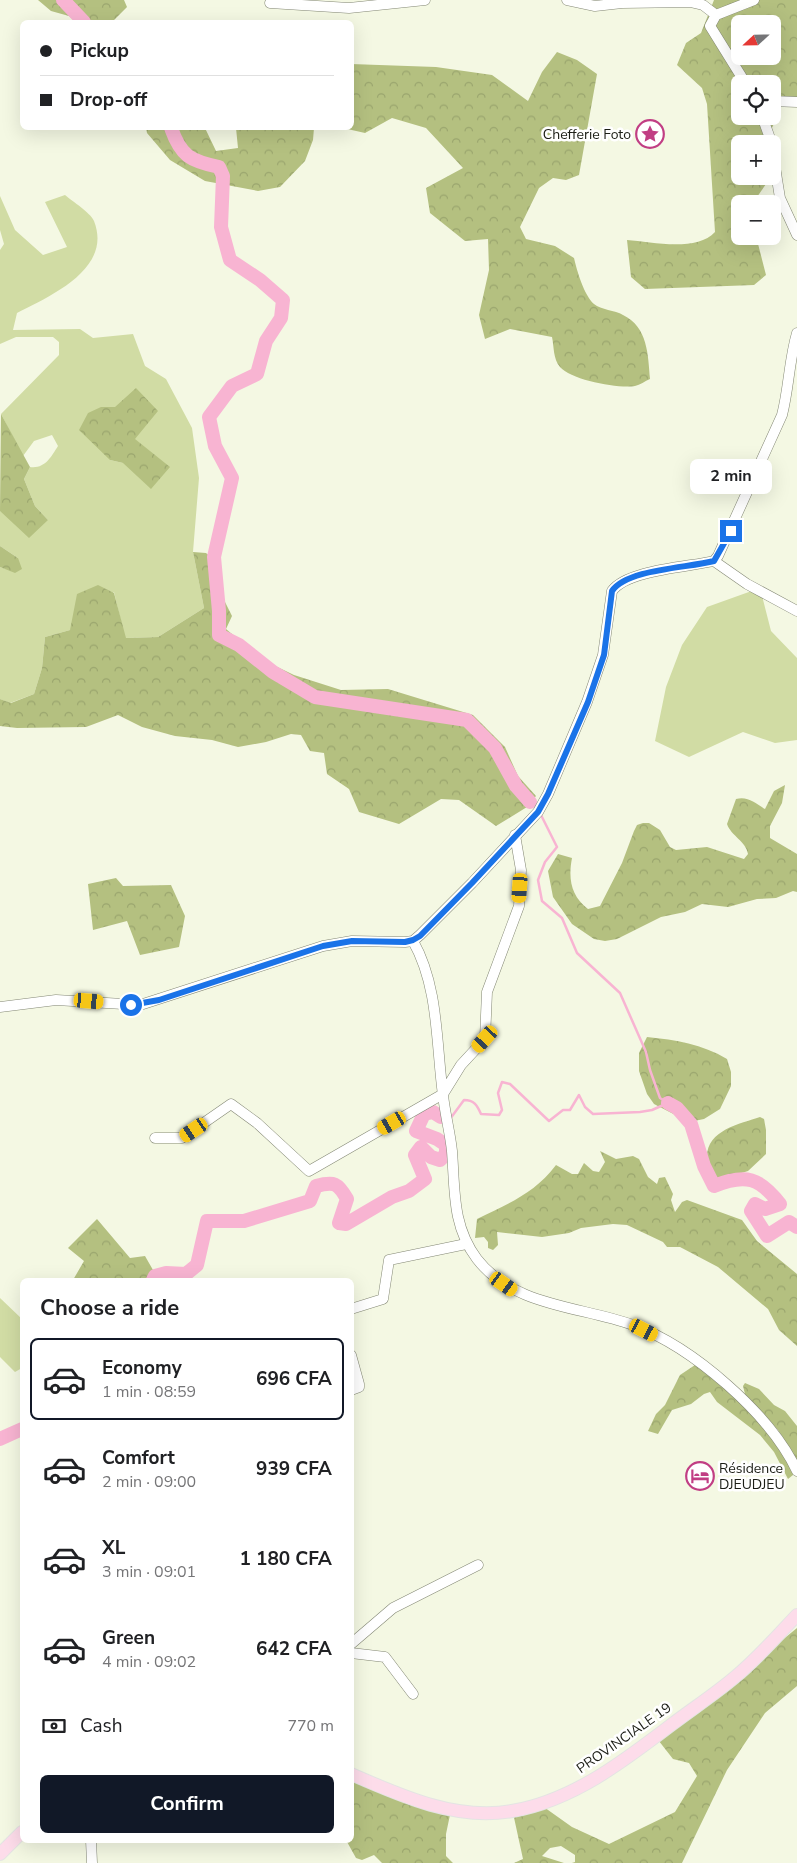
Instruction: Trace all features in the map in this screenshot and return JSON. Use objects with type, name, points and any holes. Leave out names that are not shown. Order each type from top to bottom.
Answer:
[{"type":"main road","name":"PROVINCIALE 19","points":[[354,1775],[396,1793],[434,1806],[454,1810],[495,1813],[512,1811],[558,1797],[616,1766],[735,1677],[797,1616]]},
{"type":"main road","points":[[0,1854],[20,1834]]},
{"type":"street","points":[[270,3],[349,8],[425,0]]},
{"type":"street","points":[[566,0],[595,6],[622,3],[690,2],[703,5],[716,15]]},
{"type":"street","points":[[740,75],[710,26],[716,15],[754,0]]},
{"type":"street","points":[[781,101],[797,102]]},
{"type":"street","points":[[778,185],[780,198],[797,235]]},
{"type":"street","points":[[714,561],[731,531],[782,415],[788,390],[791,353],[797,333]]},
{"type":"street","points":[[0,1006],[56,1000],[140,1004],[323,946],[352,941],[413,940],[472,883],[538,812],[548,794],[588,702],[604,655],[612,591],[617,583],[635,575],[714,561],[747,584],[797,611]]},
{"type":"street","points":[[155,1138],[182,1138],[232,1104],[257,1123],[309,1171],[442,1094],[461,1065],[485,1039],[488,992],[519,906],[521,870],[515,835]]},
{"type":"street","points":[[413,940],[426,969],[433,1001],[442,1094],[452,1148],[456,1212],[466,1244],[478,1260],[496,1278],[513,1290],[526,1296],[590,1312],[635,1326],[701,1364],[725,1384],[764,1422],[784,1447],[797,1471]]},
{"type":"street","points":[[354,1308],[383,1299],[389,1260],[466,1244]]},
{"type":"street","points":[[354,1366],[359,1384],[359,1387],[354,1389]]},
{"type":"street","points":[[354,1641],[393,1608],[478,1565]]},
{"type":"street","points":[[354,1654],[385,1657],[413,1694]]},
{"type":"street","points":[[91,1843],[92,1863]]},
{"type":"green space","points":[[38,0],[124,0],[127,7],[114,20],[74,20],[69,16],[51,11]]},
{"type":"green space","points":[[714,0],[797,0],[797,107],[782,105],[781,107],[781,75],[731,75],[731,125],[773,125],[769,135],[731,135],[731,185],[765,185],[758,195],[731,195],[731,245],[758,245],[766,275],[754,285],[645,289],[631,277],[627,240],[661,244],[686,244],[707,238],[715,232],[707,104],[702,88],[677,65],[686,43],[701,33]]},
{"type":"green space","points":[[557,52],[577,60],[597,74],[579,175],[566,180],[553,178],[539,188],[520,227],[526,239],[555,246],[574,258],[579,276],[590,300],[600,308],[623,315],[637,327],[645,342],[650,379],[639,385],[628,387],[584,380],[566,372],[556,360],[552,337],[510,329],[485,339],[479,315],[489,270],[488,239],[465,241],[430,213],[426,188],[463,168],[426,128],[392,118],[365,133],[352,130],[354,130],[354,64],[436,67],[492,75],[528,101],[542,72]]},
{"type":"green space","points":[[146,130],[206,130],[216,151],[238,148],[236,130],[314,130],[313,140],[305,161],[280,187],[258,191],[205,181],[170,160]]},
{"type":"green space","points":[[65,195],[89,214],[94,221],[98,238],[95,253],[87,267],[75,279],[46,298],[17,313],[13,330],[80,329],[93,338],[133,334],[145,366],[166,379],[192,428],[199,478],[193,552],[204,608],[158,637],[125,638],[114,592],[70,630],[45,637],[42,668],[34,694],[10,703],[0,699],[0,567],[6,569],[18,558],[0,546],[0,511],[48,520],[35,506],[24,479],[30,467],[44,464],[58,446],[52,435],[34,441],[23,456],[1,414],[59,355],[59,342],[53,337],[16,337],[0,344],[0,250],[4,244],[0,230],[0,196],[15,230],[43,255],[67,247],[45,202]],"holes":[[[101,407],[115,407],[135,439],[123,463],[110,460]]]},
{"type":"green space","points":[[136,388],[158,411],[135,439],[170,467],[151,489],[123,463],[110,460],[79,430],[88,413],[101,407],[115,407]]},
{"type":"green space","points":[[1,414],[30,467],[24,479],[35,506],[48,520],[29,538],[0,511]]},
{"type":"green space","points":[[0,546],[18,558],[22,569],[15,573],[0,567]]},
{"type":"green space","points":[[193,552],[206,553],[220,565],[224,600],[232,616],[226,629],[263,660],[294,675],[341,690],[388,689],[473,715],[505,747],[518,776],[536,796],[527,807],[496,826],[459,800],[441,799],[399,824],[359,812],[349,789],[327,774],[324,753],[310,751],[301,735],[291,734],[266,742],[238,747],[212,740],[175,736],[142,727],[118,715],[86,727],[17,728],[0,726],[0,699],[11,703],[34,694],[42,668],[45,637],[70,630],[77,594],[98,585],[114,593],[126,638],[158,637],[204,608]]},
{"type":"green space","points":[[760,588],[771,631],[797,658],[797,740],[775,743],[743,732],[689,757],[655,741],[666,687],[682,645],[707,607]]},
{"type":"green space","points":[[785,785],[782,803],[770,826],[770,838],[797,854],[797,892],[793,891],[776,898],[757,899],[728,907],[702,904],[685,912],[661,917],[617,939],[605,941],[594,939],[572,924],[553,897],[548,871],[558,854],[572,858],[570,873],[572,886],[574,893],[582,904],[588,909],[600,906],[622,863],[637,825],[643,823],[649,823],[660,830],[670,847],[676,850],[707,847],[744,859],[748,854],[747,849],[727,824],[736,799],[748,799],[765,809],[774,791]]},
{"type":"green space","points":[[116,878],[123,886],[171,885],[185,916],[179,947],[140,955],[127,921],[93,930],[88,884]]},
{"type":"green space","points":[[647,1037],[689,1044],[727,1059],[731,1072],[731,1086],[720,1109],[704,1119],[689,1122],[654,1104],[647,1094],[639,1071],[639,1053]]},
{"type":"green space","points":[[760,1117],[764,1119],[766,1130],[766,1154],[748,1171],[720,1180],[714,1177],[707,1158],[708,1148],[712,1141],[718,1135],[734,1126]]},
{"type":"green space","points":[[600,1151],[616,1159],[633,1156],[639,1159],[648,1177],[657,1184],[659,1178],[665,1177],[673,1194],[671,1200],[675,1212],[682,1202],[687,1200],[742,1220],[757,1241],[797,1274],[797,1346],[779,1330],[768,1309],[718,1267],[680,1247],[667,1247],[663,1242],[627,1225],[613,1224],[581,1228],[569,1233],[542,1237],[497,1232],[498,1245],[493,1250],[488,1248],[488,1242],[484,1237],[475,1238],[477,1219],[530,1191],[556,1165],[572,1174],[578,1174],[584,1163],[593,1171],[599,1172],[605,1162]]},
{"type":"green space","points":[[97,1219],[130,1258],[145,1256],[153,1270],[169,1268],[172,1278],[74,1278],[84,1261],[68,1248]]},
{"type":"green space","points":[[0,1298],[20,1317],[20,1369],[15,1372],[0,1357]]},
{"type":"green space","points":[[695,1365],[722,1385],[756,1417],[793,1468],[793,1475],[788,1479],[774,1452],[760,1435],[717,1402],[710,1392],[704,1394],[691,1404],[672,1410],[658,1434],[648,1431],[656,1414],[665,1405],[680,1375]]},
{"type":"green space","points":[[745,1383],[759,1389],[774,1405],[785,1411],[797,1426],[797,1461],[778,1430],[746,1398],[743,1386]]},
{"type":"green space","points":[[797,1628],[797,1686],[765,1713],[727,1770],[682,1863],[572,1863],[575,1862],[575,1855],[561,1846],[550,1848],[542,1856],[564,1863],[514,1863],[523,1859],[513,1813],[541,1805],[572,1827],[609,1844],[675,1812],[697,1776],[689,1763],[673,1759],[655,1736],[732,1681]]},
{"type":"green space","points":[[354,1776],[451,1810],[446,1834],[446,1856],[453,1863],[382,1863],[374,1855],[362,1860],[356,1858],[348,1843],[354,1843]]},
{"type":"waterway","points":[[63,0],[82,20]]},
{"type":"waterway","points":[[172,130],[179,145],[188,156],[219,167],[223,176],[221,227],[230,260],[260,280],[283,300],[281,318],[266,341],[257,374],[232,386],[209,417],[215,446],[232,478],[214,557],[219,611],[219,635],[239,645],[273,672],[315,697],[467,720],[495,748],[516,786],[530,802]]},
{"type":"waterway","points":[[541,815],[557,847],[545,862],[538,880],[542,901],[562,918],[577,953],[620,993],[646,1052],[660,1098],[668,1103]]},
{"type":"waterway","points":[[450,1119],[464,1100],[475,1104],[481,1114],[499,1115],[502,1110],[498,1093],[502,1082],[510,1084],[549,1121],[563,1110],[570,1110],[579,1095],[585,1107],[593,1114],[640,1112],[652,1110],[668,1103]]},
{"type":"waterway","points":[[668,1103],[677,1108],[691,1124],[704,1166],[714,1186],[744,1179],[759,1183],[780,1204],[765,1209],[755,1204],[751,1211],[767,1236],[789,1222],[797,1227]]},
{"type":"waterway","points":[[154,1278],[166,1273],[186,1274],[197,1265],[207,1221],[244,1221],[310,1201],[316,1186],[331,1184],[338,1187],[347,1199],[339,1223],[346,1224],[392,1197],[409,1191],[425,1179],[415,1155],[421,1147],[431,1157],[440,1160],[446,1154],[446,1145],[437,1139],[416,1131],[424,1114],[433,1112],[441,1117]]},
{"type":"waterway","points":[[0,1439],[20,1430]]},
{"type":"place","name":"Chefferie Foto","points":[[650,134]]},
{"type":"place","name":"Résidence DJEUDJEU","points":[[700,1476]]},
{"type":"route","points":[[131,1005],[159,1000],[224,977],[323,946],[352,941],[405,942],[420,936],[538,812],[548,794],[588,702],[604,655],[609,607],[612,591],[617,583],[635,575],[714,561],[731,531]]}]
